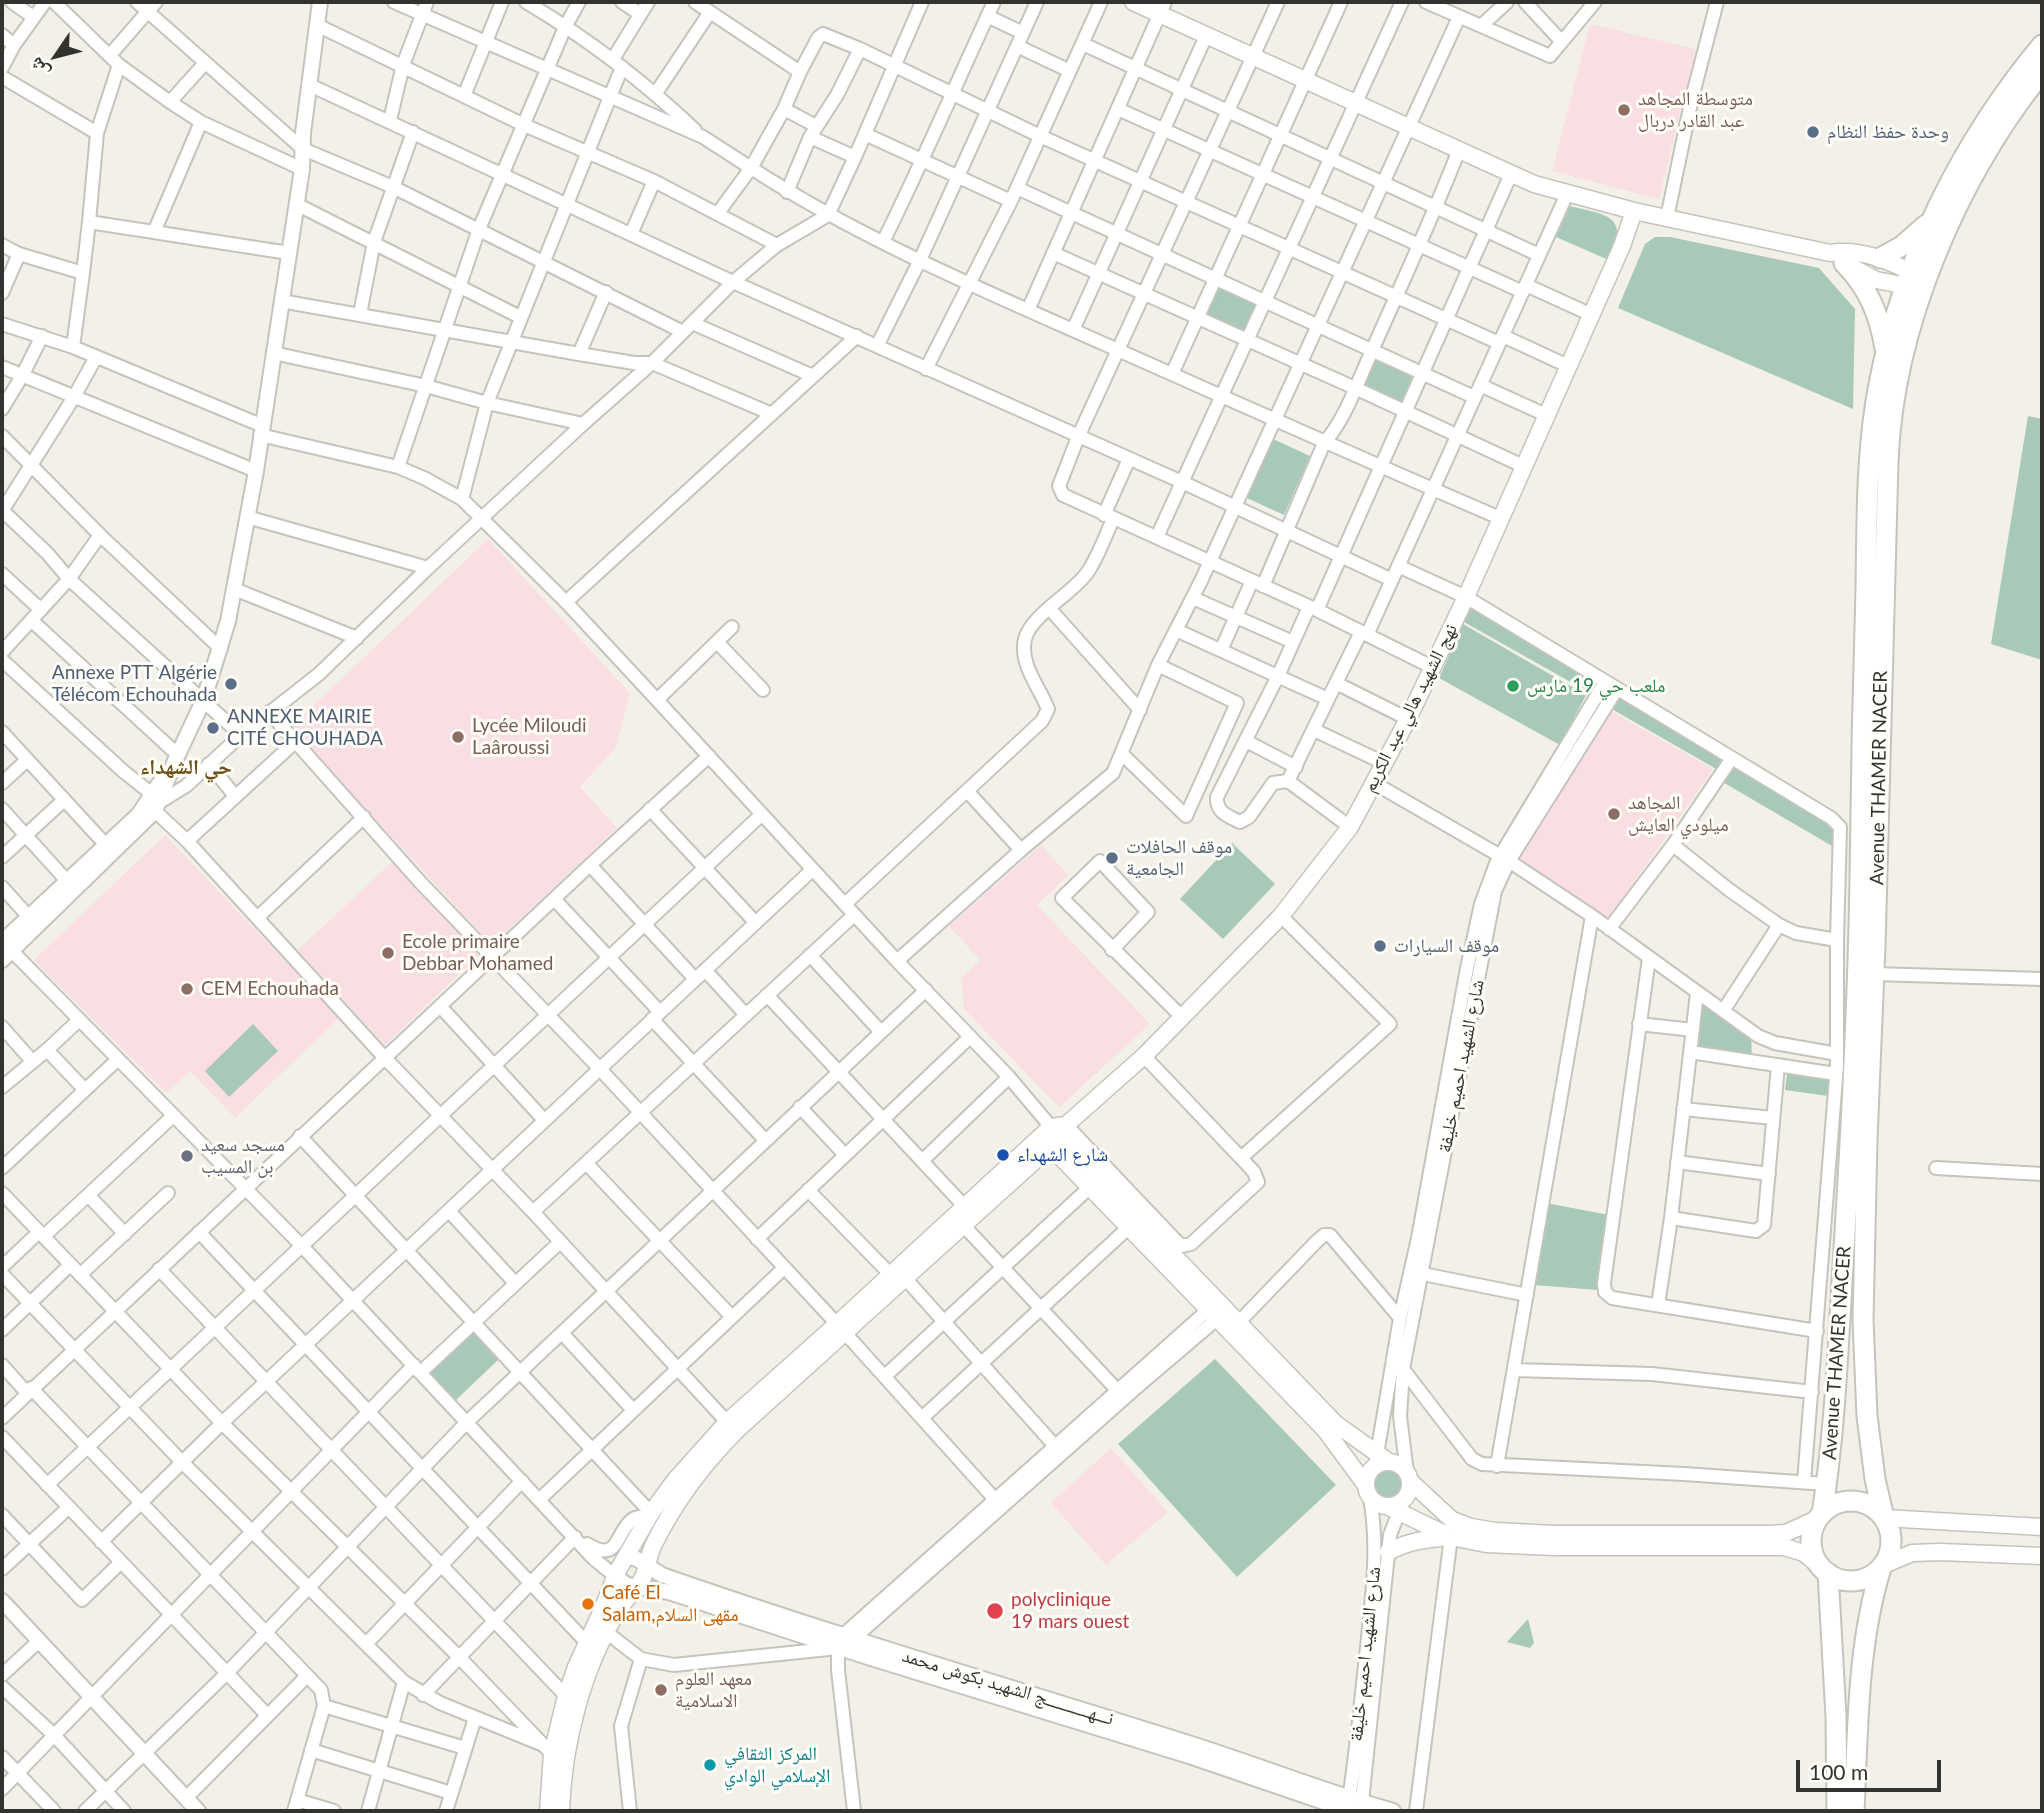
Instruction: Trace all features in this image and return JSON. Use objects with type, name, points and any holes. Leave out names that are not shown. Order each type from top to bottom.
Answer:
[{"type":"highway","points":[[1917,282],[1932,219],[1975,138],[2042,45]]},
{"type":"highway","name":"Avenue THAMER NACER","points":[[1820,1516],[1833,1435],[1847,1209],[1859,945],[1865,601],[1875,408],[1886,355],[1917,282],[1968,184],[2002,127],[2042,72]]},
{"type":"highway","points":[[1880,258],[1902,246],[1932,219]]},
{"type":"highway","points":[[1837,258],[1858,277],[1872,300],[1881,326],[1886,355]]},
{"type":"highway","name":"Avenue THAMER NACER","points":[[1884,1518],[1871,1447],[1863,1352],[1867,1139],[1889,436],[1917,282]]},
{"type":"highway","points":[[1854,1811],[1861,1672],[1872,1596],[1891,1543],[1890,1530],[1884,1518],[1866,1504],[1854,1501],[1842,1502],[1820,1516],[1815,1526],[1812,1545],[1818,1563],[1826,1572],[1850,1581],[1872,1575],[1882,1566]]},
{"type":"highway","points":[[1826,1572],[1836,1717],[1837,1811]]},
{"type":"main road","points":[[1133,2],[1162,8],[1206,36],[1511,174],[1567,194],[1837,258],[1876,280],[1917,282]]},
{"type":"main road","name":"نهج الشهيد هالي عبد الكريم","points":[[1051,1131],[1144,1056],[1183,1018],[1281,916],[1350,827],[1408,719],[1466,597],[1592,315],[1634,211]]},
{"type":"main road","points":[[1837,258],[1846,252],[1880,258],[1917,282]]},
{"type":"main road","points":[[1051,1131],[1090,1188],[1326,1431],[1378,1505],[1397,1506],[1451,1536],[1486,1544],[1556,1547],[1784,1547],[1804,1553],[1826,1572]]},
{"type":"main road","points":[[561,1811],[563,1771],[578,1704],[607,1632],[618,1610],[637,1586],[668,1519],[713,1455],[898,1277],[965,1207],[1051,1131]]},
{"type":"main road","points":[[898,1277],[964,1226],[1051,1131]]},
{"type":"main road","points":[[1051,1131],[1336,1424],[1380,1460],[1400,1465],[1452,1520],[1495,1531],[1555,1534],[1768,1534],[1786,1533],[1820,1516]]},
{"type":"main road","points":[[548,1811],[549,1750],[566,1696],[615,1576],[651,1514],[693,1457],[727,1422],[842,1329]]},
{"type":"main road","points":[[1367,1491],[1366,1477],[1380,1460]]},
{"type":"main road","points":[[1397,1506],[1410,1488],[1409,1477]]},
{"type":"main road","points":[[1884,1518],[2042,1527]]},
{"type":"main road","points":[[1388,1552],[1402,1544],[1451,1536]]},
{"type":"main road","points":[[1882,1566],[1912,1553],[2042,1556]]},
{"type":"street","points":[[12,2],[33,17]]},
{"type":"street","points":[[2,68],[14,45],[45,2]]},
{"type":"street","points":[[54,2],[115,60],[170,102],[201,122],[302,169]]},
{"type":"street","points":[[137,2],[152,6],[205,63],[303,147],[393,187],[606,292],[813,376]]},
{"type":"street","points":[[4,948],[156,803],[204,699],[220,649],[234,589],[256,471],[302,169],[305,116],[320,2]]},
{"type":"street","points":[[303,147],[327,2]]},
{"type":"street","points":[[394,2],[425,8],[486,43],[703,137],[828,215],[968,283],[1324,443],[1500,518]]},
{"type":"street","points":[[464,96],[502,2]]},
{"type":"street","points":[[526,2],[566,25],[618,63],[656,93],[703,137]]},
{"type":"street","points":[[398,467],[479,229],[566,25],[579,2]]},
{"type":"street","points":[[622,2],[640,14]]},
{"type":"street","points":[[462,499],[486,403],[611,96],[618,63],[648,2]]},
{"type":"street","points":[[695,2],[800,72]]},
{"type":"street","points":[[4,948],[29,917],[139,814],[186,786],[241,735],[318,674],[428,568],[652,363],[733,282],[777,244],[828,215],[922,2]]},
{"type":"street","points":[[883,242],[923,160],[993,2]]},
{"type":"street","points":[[877,346],[920,260],[1037,2]]},
{"type":"street","points":[[926,369],[1011,201],[1101,2]]},
{"type":"street","points":[[1262,2],[1277,5],[1120,351],[1078,437],[1059,484],[1060,489],[1063,495],[1313,608],[1432,667]]},
{"type":"street","points":[[1172,374],[1341,2]]},
{"type":"street","points":[[1157,537],[1402,2]]},
{"type":"street","points":[[1481,26],[1507,2]]},
{"type":"street","points":[[1525,2],[1561,41]]},
{"type":"street","points":[[1433,3],[1548,56],[1595,2]]},
{"type":"street","points":[[1667,218],[1692,97],[1717,2]]},
{"type":"street","points":[[74,347],[97,133],[115,60],[152,6]]},
{"type":"street","points":[[390,120],[403,65],[425,8]]},
{"type":"street","points":[[1028,310],[1162,8]]},
{"type":"street","points":[[656,93],[710,12]]},
{"type":"street","points":[[987,16],[1023,33]]},
{"type":"street","points":[[897,961],[1021,850],[1114,773],[1158,665],[1210,562],[1459,17]]},
{"type":"street","points":[[323,27],[524,124],[654,181],[777,244]]},
{"type":"street","points":[[2,35],[14,45]]},
{"type":"street","points":[[718,213],[751,168],[821,35],[860,49],[1094,162],[1396,297],[1568,366]]},
{"type":"street","points":[[1073,330],[1206,36]]},
{"type":"street","points":[[1083,44],[1539,255]]},
{"type":"street","points":[[1017,46],[1070,71]]},
{"type":"street","points":[[788,192],[813,131],[860,49]]},
{"type":"street","points":[[170,102],[205,63]]},
{"type":"street","points":[[2,77],[97,133]]},
{"type":"street","points":[[314,87],[390,120],[733,282],[1182,482],[1392,580]]},
{"type":"street","points":[[784,109],[855,157]]},
{"type":"street","points":[[1118,109],[1419,246],[1592,315]]},
{"type":"street","points":[[154,232],[201,122]]},
{"type":"street","points":[[360,314],[374,242],[414,132]]},
{"type":"street","points":[[865,134],[1011,201]]},
{"type":"street","points":[[1220,650],[1236,616],[1287,531],[1324,443],[1332,435],[1436,209],[1459,150]]},
{"type":"street","points":[[1350,827],[1288,781],[1273,783],[1250,817],[1240,822],[1219,809],[1217,797],[1293,642],[1340,555],[1511,174]]},
{"type":"street","points":[[631,234],[654,181]]},
{"type":"street","points":[[1017,188],[1423,372],[1546,415]]},
{"type":"street","points":[[1288,781],[1336,683],[1392,580],[1567,194]]},
{"type":"street","points":[[296,204],[520,317]]},
{"type":"street","points":[[89,222],[289,253]]},
{"type":"street","points":[[2,245],[19,254],[83,273]]},
{"type":"street","points":[[1053,253],[1523,467]]},
{"type":"street","points":[[2,293],[19,254]]},
{"type":"street","points":[[579,354],[606,292]]},
{"type":"street","points":[[281,301],[579,354],[634,363],[652,363],[772,414]]},
{"type":"street","points":[[2,324],[74,347],[261,431],[398,467],[425,478],[462,499],[566,603],[854,915],[1009,1077],[1051,1131],[1181,1246],[1191,1244],[1258,1182],[1254,1172],[1144,1056]]},
{"type":"street","points":[[2,409],[42,337]]},
{"type":"street","points":[[566,603],[857,337]]},
{"type":"street","points":[[273,353],[583,424]]},
{"type":"street","points":[[96,357],[74,397],[2,510],[48,554],[69,579],[241,735]]},
{"type":"street","points":[[2,367],[256,471]]},
{"type":"street","points":[[2,436],[100,535],[220,649]]},
{"type":"street","points":[[845,904],[1042,722],[1048,709],[1027,668],[1025,639],[1049,608],[1087,574],[1129,459]]},
{"type":"street","points":[[247,517],[428,568]]},
{"type":"street","points":[[2,652],[69,579],[100,535]]},
{"type":"street","points":[[1398,566],[1466,597],[1831,818],[1840,827],[1836,1074],[1804,1482]]},
{"type":"street","points":[[2,574],[41,610]]},
{"type":"street","points":[[234,589],[357,638]]},
{"type":"street","points":[[1193,598],[1293,642]]},
{"type":"street","points":[[1049,608],[1140,710]]},
{"type":"street","points":[[31,620],[176,759]]},
{"type":"street","points":[[657,700],[732,627]]},
{"type":"street","points":[[1176,630],[1328,699]]},
{"type":"street","points":[[717,642],[763,690]]},
{"type":"street","points":[[2,660],[156,803],[187,841],[384,1057],[533,1212],[727,1422]]},
{"type":"street","points":[[1122,754],[1186,816],[1237,704],[1158,665]]},
{"type":"street","points":[[1336,683],[1408,719]]},
{"type":"street","name":"شارع الشهيد احميم خليفة","points":[[1380,1460],[1400,1318],[1421,1225],[1481,904],[1505,859],[1611,686]]},
{"type":"street","points":[[269,712],[421,883],[599,1068],[842,1329],[1000,1504]]},
{"type":"street","points":[[1314,730],[1384,763]]},
{"type":"street","points":[[2,732],[105,844]]},
{"type":"street","points":[[1246,741],[1296,767]]},
{"type":"street","points":[[187,841],[295,742]]},
{"type":"street","points":[[2,1418],[384,1057],[709,756]]},
{"type":"street","points":[[1609,929],[1673,845],[1732,758]]},
{"type":"street","points":[[2,783],[27,760]]},
{"type":"street","points":[[209,764],[235,796]]},
{"type":"street","points":[[1374,783],[1505,859],[1592,916],[1767,1041],[1837,1054]]},
{"type":"street","points":[[968,792],[1021,850]]},
{"type":"street","points":[[2,857],[64,800]]},
{"type":"street","points":[[2,809],[67,881]]},
{"type":"street","points":[[650,809],[755,922]]},
{"type":"street","points":[[47,1485],[762,814]]},
{"type":"street","points":[[257,918],[364,817]]},
{"type":"street","points":[[1673,845],[1779,925],[1796,933],[1837,940]]},
{"type":"street","name":"شارع الشهيد احميم خليفة","points":[[1409,1477],[1399,1416],[1403,1369],[1495,891],[1505,859]]},
{"type":"street","points":[[1112,950],[1148,912],[1100,860],[1062,898],[1112,950],[1183,1018]]},
{"type":"street","points":[[590,865],[695,979]]},
{"type":"street","points":[[101,1542],[222,1423],[812,870]]},
{"type":"street","points":[[2,887],[29,917]]},
{"type":"street","points":[[554,900],[608,958],[694,1064],[765,1140]]},
{"type":"street","points":[[533,1212],[854,915]]},
{"type":"street","points":[[1241,1158],[1390,1024],[1281,916]]},
{"type":"street","points":[[1497,1466],[1592,916]]},
{"type":"street","points":[[1723,1011],[1779,925]]},
{"type":"street","points":[[4,948],[246,1188],[593,1558],[615,1576]]},
{"type":"street","points":[[810,956],[881,1032]]},
{"type":"street","points":[[1648,957],[1604,1283],[1605,1292],[1612,1298],[1817,1331]]},
{"type":"street","points":[[705,970],[746,1015]]},
{"type":"street","points":[[1874,974],[2042,979]]},
{"type":"street","points":[[85,1811],[267,1633],[466,1423],[926,990]]},
{"type":"street","points":[[1658,1305],[1671,1218],[1697,993]]},
{"type":"street","points":[[767,995],[965,1207]]},
{"type":"street","points":[[440,1006],[544,1120]]},
{"type":"street","points":[[2,1087],[79,1020]]},
{"type":"street","points":[[1639,1024],[1693,1030]]},
{"type":"street","points":[[2,1027],[33,1062]]},
{"type":"street","points":[[757,1239],[970,1037]]},
{"type":"street","points":[[47,1050],[85,1090]]},
{"type":"street","points":[[1690,1052],[1836,1074]]},
{"type":"street","points":[[2,1168],[117,1060]]},
{"type":"street","points":[[1671,1218],[1760,1230],[1765,1225],[1778,1065]]},
{"type":"street","points":[[923,1160],[1009,1077]]},
{"type":"street","points":[[800,1107],[845,1155]]},
{"type":"street","points":[[1684,1108],[1773,1118]]},
{"type":"street","points":[[2,1267],[88,1195],[173,1116]]},
{"type":"street","points":[[300,1136],[651,1514],[632,1520],[616,1545],[604,1552],[575,1537]]},
{"type":"street","points":[[1677,1162],[1769,1174]]},
{"type":"street","points":[[586,1163],[732,1317]]},
{"type":"street","points":[[1936,1168],[2042,1174]]},
{"type":"street","points":[[885,1377],[1090,1188]]},
{"type":"street","points":[[808,1189],[945,1322],[1055,1446]]},
{"type":"street","points":[[80,1275],[168,1193]]},
{"type":"street","points":[[88,1195],[125,1234]]},
{"type":"street","points":[[3,1198],[291,1493],[459,1657],[549,1750]]},
{"type":"street","points":[[449,1211],[515,1283]]},
{"type":"street","points":[[964,1226],[1117,1390]]},
{"type":"street","points":[[922,1418],[1129,1228]]},
{"type":"street","points":[[200,1232],[587,1643]]},
{"type":"street","points":[[1238,1323],[1324,1235],[1330,1235],[1400,1318]]},
{"type":"street","points":[[2,1789],[369,1412],[474,1322],[560,1242]]},
{"type":"street","points":[[2,1330],[70,1265]]},
{"type":"street","points":[[540,1499],[784,1268]]},
{"type":"street","points":[[159,1269],[566,1696]]},
{"type":"street","points":[[2,1274],[182,1462],[404,1682],[423,1695],[549,1750]]},
{"type":"street","points":[[1423,1274],[1527,1295]]},
{"type":"street","points":[[1000,1504],[1055,1446],[1117,1390],[1213,1314]]},
{"type":"street","points":[[607,1632],[641,1659],[674,1665],[845,1643],[1000,1504],[1137,1387],[1213,1314]]},
{"type":"street","points":[[562,1333],[633,1410]]},
{"type":"street","points":[[2,1365],[88,1447],[321,1690],[324,1706],[296,1806],[334,1811]]},
{"type":"street","points":[[1403,1369],[1472,1459],[1482,1464],[1826,1484]]},
{"type":"street","points":[[1514,1370],[1652,1374],[1812,1392]]},
{"type":"street","points":[[2,1437],[267,1715]]},
{"type":"street","points":[[366,1644],[522,1481]]},
{"type":"street","name":"شارع الشهيد احميم خليفة","points":[[1354,1807],[1376,1547],[1367,1491]]},
{"type":"street","name":"شارع الشهيد احميم خليفة","points":[[1354,1807],[1388,1552],[1397,1506]]},
{"type":"street","points":[[2,1569],[68,1508]]},
{"type":"street","points":[[2,1515],[82,1600],[120,1563]]},
{"type":"street","points":[[1416,1811],[1451,1536]]},
{"type":"street","points":[[423,1695],[575,1537]]},
{"type":"street","name":"نـــهـــــــــــج الشهيد بكوش محمد","points":[[626,1556],[662,1574],[845,1643]]},
{"type":"street","name":"نـــهـــــــــــج الشهيد بكوش محمد","points":[[615,1576],[623,1583],[669,1592],[1217,1751],[1354,1807],[1393,1811]]},
{"type":"street","points":[[2,1601],[198,1811]]},
{"type":"street","points":[[2,1675],[39,1641]]},
{"type":"street","points":[[845,1643],[841,1713],[854,1811]]},
{"type":"street","points":[[630,1811],[621,1726],[641,1659]]},
{"type":"street","points":[[186,1798],[307,1676]]},
{"type":"street","points":[[368,1811],[404,1682]]},
{"type":"street","points":[[2,1687],[54,1735],[124,1811]]},
{"type":"street","points":[[324,1706],[465,1748]]},
{"type":"street","points":[[446,1811],[475,1718]]},
{"type":"street","points":[[311,1750],[451,1793]]},
{"type":"street","points":[[2,1756],[54,1811]]},
{"type":"shaded area","name":"متوسطة المجاهد عبد القادر دربال","points":[[1590,24],[1696,49],[1659,199],[1552,171]]},
{"type":"shaded area","name":"Lycée Miloudi Laâroussi","points":[[488,539],[630,693],[616,747],[580,787],[617,828],[492,945],[290,728]]},
{"type":"shaded area","name":"المجاهد ميلودي العايش","points":[[1609,710],[1713,769],[1608,920],[1518,858]]},
{"type":"shaded area","name":"CEM Echouhada","points":[[165,835],[339,1018],[235,1118],[190,1071],[166,1093],[34,960]]},
{"type":"shaded area","points":[[1041,845],[1068,875],[1037,905],[1150,1024],[1059,1107],[964,1009],[961,979],[980,960],[949,926]]},
{"type":"shaded area","name":"Ecole primaire Debbar Mohamed","points":[[393,861],[479,955],[385,1045],[298,950]]},
{"type":"shaded area","points":[[1111,1448],[1168,1512],[1106,1565],[1051,1503]]},
{"type":"green space","points":[[1570,206],[1605,215],[1612,220],[1617,234],[1611,261],[1556,237]]},
{"type":"green space","points":[[1655,237],[1670,237],[1819,268],[1855,309],[1853,409],[1618,308],[1645,244]]},
{"type":"green space","points":[[1217,288],[1257,305],[1245,332],[1205,314]]},
{"type":"green space","points":[[1374,359],[1412,377],[1401,403],[1362,385]]},
{"type":"green space","points":[[2028,416],[2042,419],[2042,660],[1991,644]]},
{"type":"green space","points":[[1273,439],[1310,456],[1284,515],[1247,498]]},
{"type":"green space","points":[[1472,605],[1597,680],[1590,693],[1464,622]]},
{"type":"green space","name":"ملعب حي 19 مارس","points":[[1463,624],[1586,695],[1560,745],[1439,678]]},
{"type":"green space","points":[[1618,693],[1725,756],[1718,770],[1610,708]]},
{"type":"green space","points":[[1731,762],[1834,824],[1832,846],[1721,781]]},
{"type":"green space","points":[[1232,843],[1275,884],[1223,939],[1180,899]]},
{"type":"green space","points":[[1699,1001],[1751,1032],[1752,1062],[1693,1051]]},
{"type":"green space","points":[[253,1024],[278,1051],[229,1097],[205,1071]]},
{"type":"green space","points":[[1787,1074],[1831,1079],[1828,1096],[1785,1090]]},
{"type":"green space","points":[[1546,1203],[1609,1215],[1598,1290],[1534,1285]]},
{"type":"green space","points":[[474,1332],[499,1359],[456,1400],[430,1372]]},
{"type":"green space","points":[[1215,1359],[1336,1485],[1237,1577],[1118,1444]]},
{"type":"green space","points":[[1388,1470],[1399,1474],[1403,1485],[1399,1496],[1388,1500],[1377,1496],[1373,1485],[1377,1474]]},
{"type":"green space","points":[[1528,1619],[1534,1643],[1530,1648],[1507,1642]]},
{"type":"place","name":"متوسطة المجاهد عبد القادر دربال","points":[[1624,110]]},
{"type":"place","name":"وحدة حفظ النظام","points":[[1813,132]]},
{"type":"place","name":"Annexe PTT Algérie Télécom Echouhada","points":[[231,684]]},
{"type":"place","name":"ملعب حي 19 مارس","points":[[1513,686]]},
{"type":"place","name":"ANNEXE MAIRIE CITÉ CHOUHADA","points":[[213,728]]},
{"type":"place","name":"Lycée Miloudi Laâroussi","points":[[458,737]]},
{"type":"place","name":"المجاهد ميلودي العايش","points":[[1614,814]]},
{"type":"place","name":"موقف الحافلات الجامعية","points":[[1112,858]]},
{"type":"place","name":"موقف السيارات","points":[[1380,946]]},
{"type":"place","name":"Ecole primaire Debbar Mohamed","points":[[388,953]]},
{"type":"place","name":"CEM Echouhada","points":[[187,989]]},
{"type":"place","name":"شارع الشهداء","points":[[1003,1155]]},
{"type":"place","name":"مسجد سعيد بن المسيب","points":[[187,1156]]},
{"type":"place","name":"Café El Salam,مقهى السلام","points":[[588,1604]]},
{"type":"place","name":"polyclinique 19 mars ouest","points":[[995,1611]]},
{"type":"place","name":"معهد العلوم الاسلامية","points":[[661,1690]]},
{"type":"place","name":"المركز الثقافي الإسلامي الوادي","points":[[710,1765]]},
{"type":"district","name":"حي الشهداء","points":[[186,767]]}]
